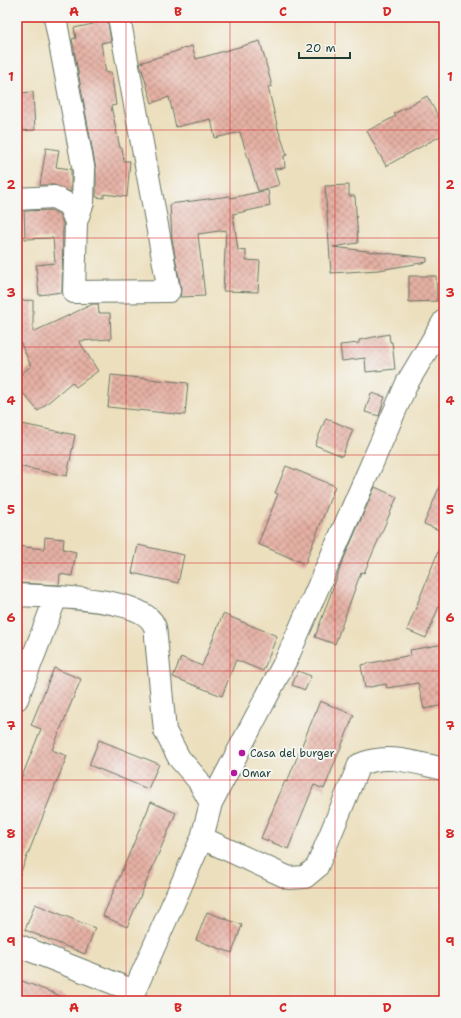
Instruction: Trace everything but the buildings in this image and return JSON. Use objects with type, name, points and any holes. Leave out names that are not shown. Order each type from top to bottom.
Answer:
[{"type":"street","points":[[55,17],[84,171],[83,202],[76,222],[74,292],[169,291],[119,17]]},
{"type":"street","points":[[17,199],[54,197],[68,205],[76,222]]},
{"type":"street","points":[[17,945],[132,996],[202,838],[211,803],[288,656],[407,383],[444,321]]},
{"type":"street","points":[[17,595],[110,602],[133,608],[154,625],[165,731],[179,758],[198,780],[211,803]]},
{"type":"street","points":[[17,700],[56,598]]},
{"type":"street","points":[[202,838],[289,878],[305,877],[317,867],[359,765],[371,759],[388,758],[444,769]]},
{"type":"place","name":"Casa del burger","points":[[242,753]]},
{"type":"place","name":"Omar","points":[[234,773]]}]
